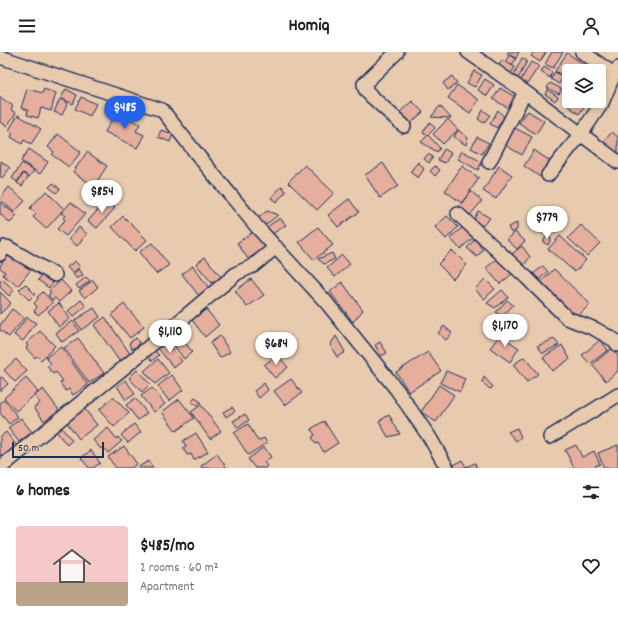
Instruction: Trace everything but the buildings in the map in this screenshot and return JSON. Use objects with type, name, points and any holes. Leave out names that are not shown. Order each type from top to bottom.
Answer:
[{"type":"street","points":[[397,52],[364,84],[365,89],[371,96],[404,126]]},
{"type":"street","points":[[468,52],[525,92],[618,162]]},
{"type":"street","points":[[548,175],[602,103],[616,71],[582,52]]},
{"type":"street","points":[[0,57],[162,110],[200,158],[276,247],[326,302],[397,390],[430,438],[446,468]]},
{"type":"street","points":[[489,162],[525,92]]},
{"type":"street","points":[[458,214],[526,276],[567,318],[596,329],[614,340],[618,345]]},
{"type":"street","points":[[0,254],[4,247],[7,247],[55,275]]},
{"type":"street","points":[[0,468],[126,366],[237,273],[253,266],[276,247]]},
{"type":"street","points":[[550,437],[618,395]]}]
